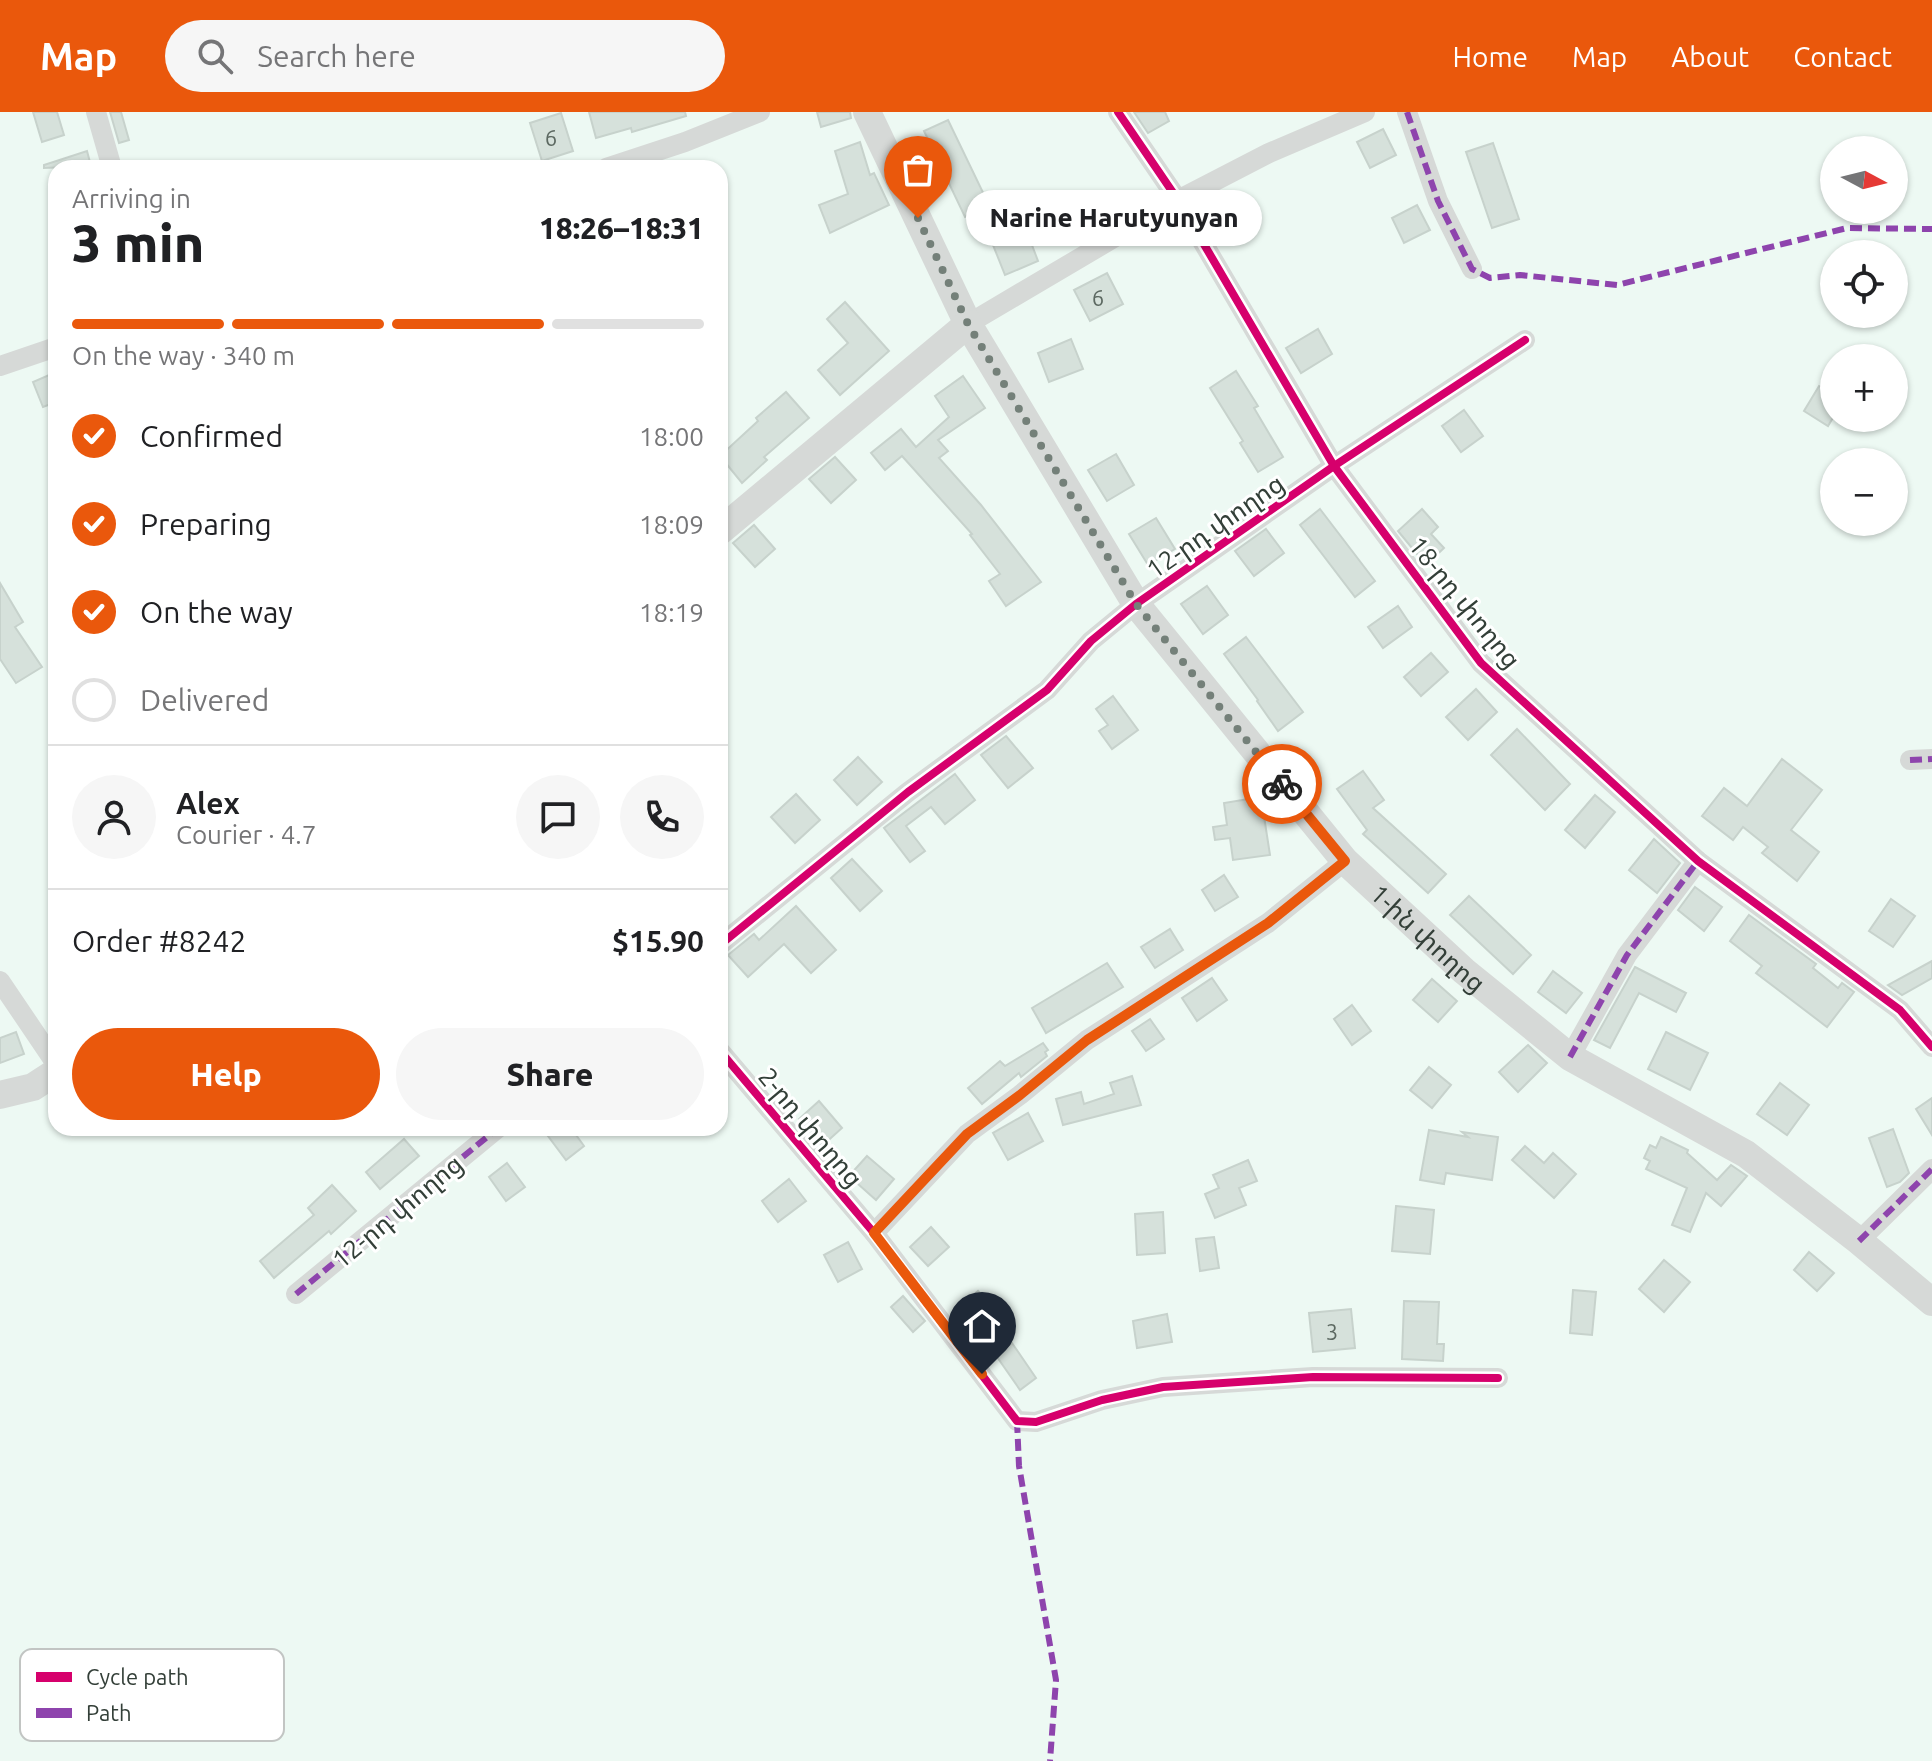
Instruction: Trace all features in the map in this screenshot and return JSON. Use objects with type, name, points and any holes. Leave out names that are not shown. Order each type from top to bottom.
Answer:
[{"type":"main road","name":"1-ին փողոց","points":[[867,112],[968,324],[1136,604],[1345,861],[1464,971],[1570,1057],[1746,1154],[1932,1302]]},
{"type":"main road","points":[[728,524],[968,324]]},
{"type":"main road","points":[[0,1095],[33,1087],[48,1077]]},
{"type":"street","points":[[96,112],[110,160]]},
{"type":"street","points":[[630,160],[760,112]]},
{"type":"street","name":"18-րդ փողոց","points":[[1118,112],[1178,200],[1334,466],[1481,663],[1698,861],[1900,1010],[1932,1047]]},
{"type":"street","points":[[968,324],[1178,200],[1269,153],[1365,112]]},
{"type":"street","points":[[1407,112],[1438,201],[1472,269]]},
{"type":"street","name":"12-րդ փողոց","points":[[728,938],[908,792],[1047,690],[1091,641],[1136,604],[1334,466],[1525,340]]},
{"type":"street","points":[[0,366],[48,350]]},
{"type":"street","points":[[1910,760],[1932,759]]},
{"type":"street","points":[[874,1233],[967,1134],[1087,1040],[1268,923],[1345,861]]},
{"type":"street","points":[[1570,1057],[1627,955],[1698,861]]},
{"type":"street","points":[[0,981],[48,1052]]},
{"type":"street","name":"2-րդ փողոց","points":[[728,1060],[874,1233],[1017,1421],[1036,1422],[1102,1400],[1163,1387],[1313,1377],[1498,1378]]},
{"type":"street","name":"12-րդ փողոց","points":[[296,1294],[488,1136]]},
{"type":"street","points":[[1859,1241],[1932,1169]]},
{"type":"building","points":[[33,112],[57,112],[64,135],[42,142]]},
{"type":"building","points":[[110,112],[121,112],[129,140],[119,143]]},
{"type":"building","points":[[589,112],[685,112],[686,116],[632,132],[631,128],[596,138]]},
{"type":"building","points":[[817,112],[850,112],[851,118],[821,127]]},
{"type":"building","points":[[1134,112],[1165,112],[1169,121],[1148,133]]},
{"type":"building","points":[[561,113],[573,151],[542,160],[530,123]]},
{"type":"building","points":[[948,120],[989,205],[965,217],[924,131]]},
{"type":"building","points":[[1383,129],[1396,155],[1370,168],[1357,142]]},
{"type":"building","points":[[860,142],[870,175],[874,173],[889,205],[830,233],[819,205],[848,194],[835,151]]},
{"type":"building","points":[[1493,143],[1519,219],[1492,228],[1466,152]]},
{"type":"building","points":[[87,151],[89,160],[59,160]]},
{"type":"building","points":[[1417,205],[1430,230],[1404,243],[1392,218]]},
{"type":"building","points":[[1027,232],[1038,261],[1005,275],[993,245]]},
{"type":"building","points":[[1107,273],[1123,304],[1090,321],[1074,290]]},
{"type":"building","points":[[845,302],[889,351],[840,395],[818,370],[848,343],[827,319]]},
{"type":"building","points":[[1318,329],[1332,354],[1301,373],[1286,348]]},
{"type":"building","points":[[1071,339],[1083,369],[1049,382],[1038,353]]},
{"type":"building","points":[[1236,371],[1258,406],[1254,408],[1283,457],[1258,472],[1210,388]]},
{"type":"building","points":[[48,375],[48,405],[43,407],[33,382]]},
{"type":"building","points":[[963,376],[985,408],[938,440],[948,451],[939,458],[981,505],[1041,582],[1006,606],[989,581],[1000,574],[972,534],[902,456],[885,470],[871,453],[901,429],[916,447],[949,417],[935,396]]},
{"type":"building","points":[[1819,386],[1820,387],[1820,421],[1804,411]]},
{"type":"building","points":[[786,392],[809,418],[764,457],[767,460],[742,483],[728,466],[728,449],[758,421],[756,418]]},
{"type":"building","points":[[1464,410],[1483,436],[1461,452],[1442,426]]},
{"type":"building","points":[[1116,454],[1134,485],[1107,501],[1088,470]]},
{"type":"building","points":[[835,457],[856,480],[831,503],[809,479]]},
{"type":"building","points":[[1320,509],[1375,581],[1355,597],[1300,525]]},
{"type":"building","points":[[1422,509],[1438,527],[1431,534],[1444,548],[1426,565],[1398,531]]},
{"type":"building","points":[[1156,518],[1175,549],[1148,565],[1129,534]]},
{"type":"building","points":[[754,525],[775,549],[755,567],[733,543]]},
{"type":"building","points":[[1266,529],[1284,553],[1254,576],[1235,551]]},
{"type":"building","points":[[0,583],[23,622],[15,627],[42,667],[16,683],[0,659]]},
{"type":"building","points":[[1207,586],[1228,615],[1203,634],[1181,604]]},
{"type":"building","points":[[1398,606],[1412,627],[1383,648],[1368,627]]},
{"type":"building","points":[[1246,637],[1303,712],[1278,731],[1224,654]]},
{"type":"building","points":[[1431,653],[1448,672],[1421,696],[1404,677]]},
{"type":"building","points":[[1476,689],[1497,712],[1468,740],[1446,717]]},
{"type":"building","points":[[1113,696],[1138,730],[1112,749],[1099,731],[1108,725],[1096,709]]},
{"type":"building","points":[[1517,729],[1570,784],[1545,810],[1491,755]]},
{"type":"building","points":[[1006,736],[1033,768],[1008,788],[981,755]]},
{"type":"building","points":[[858,757],[882,782],[857,805],[834,780]]},
{"type":"building","points":[[1782,759],[1822,790],[1791,830],[1819,852],[1797,881],[1762,853],[1768,847],[1743,827],[1733,840],[1702,816],[1724,788],[1747,806]]},
{"type":"building","points":[[1363,771],[1384,800],[1373,808],[1446,874],[1428,893],[1363,834],[1367,830],[1337,789]]},
{"type":"building","points":[[955,774],[975,800],[945,824],[931,807],[906,826],[925,851],[910,862],[884,828]]},
{"type":"building","points":[[796,794],[820,820],[795,843],[771,817]]},
{"type":"building","points":[[1595,795],[1615,812],[1585,848],[1565,830]]},
{"type":"building","points":[[1261,797],[1270,855],[1233,860],[1230,838],[1215,840],[1213,827],[1227,825],[1224,803]]},
{"type":"building","points":[[1654,839],[1680,863],[1657,893],[1629,870]]},
{"type":"building","points":[[852,859],[882,891],[860,911],[831,878]]},
{"type":"building","points":[[1224,875],[1238,897],[1215,911],[1202,890]]},
{"type":"building","points":[[1695,887],[1722,907],[1704,931],[1678,910]]},
{"type":"building","points":[[1469,896],[1531,955],[1513,974],[1450,915]]},
{"type":"building","points":[[1891,899],[1915,916],[1893,947],[1869,931]]},
{"type":"building","points":[[796,906],[836,950],[811,973],[784,944],[748,977],[728,955],[754,934],[759,940]]},
{"type":"building","points":[[1749,915],[1816,964],[1813,968],[1838,988],[1842,983],[1854,992],[1827,1027],[1756,973],[1762,966],[1730,941]]},
{"type":"building","points":[[1170,929],[1183,950],[1155,968],[1141,947]]},
{"type":"building","points":[[1932,961],[1932,978],[1902,995],[1888,985]]},
{"type":"building","points":[[1107,963],[1123,987],[1046,1033],[1032,1008]]},
{"type":"building","points":[[1635,967],[1686,993],[1676,1012],[1639,993],[1610,1048],[1594,1040]]},
{"type":"building","points":[[1553,971],[1582,993],[1566,1013],[1538,992]]},
{"type":"building","points":[[1212,978],[1227,1000],[1197,1021],[1182,998]]},
{"type":"building","points":[[1432,979],[1457,1001],[1438,1022],[1413,1000]]},
{"type":"building","points":[[1352,1005],[1371,1031],[1352,1045],[1334,1019]]},
{"type":"building","points":[[1150,1019],[1164,1039],[1146,1051],[1132,1031]]},
{"type":"building","points":[[16,1032],[24,1054],[0,1063],[0,1038]]},
{"type":"building","points":[[1666,1032],[1708,1053],[1690,1090],[1648,1069]]},
{"type":"building","points":[[1043,1043],[1048,1050],[1045,1052],[1047,1056],[1021,1077],[1019,1073],[982,1104],[968,1088],[1000,1061],[1005,1066]]},
{"type":"building","points":[[1528,1045],[1547,1063],[1518,1092],[1499,1072]]},
{"type":"building","points":[[1429,1067],[1451,1085],[1432,1108],[1410,1090]]},
{"type":"building","points":[[1132,1076],[1141,1105],[1063,1125],[1056,1099],[1081,1092],[1084,1104],[1114,1094],[1110,1083]]},
{"type":"building","points":[[1780,1083],[1809,1105],[1787,1135],[1757,1114]]},
{"type":"building","points":[[1932,1098],[1932,1135],[1916,1109]]},
{"type":"building","points":[[819,1101],[842,1128],[822,1146],[799,1119]]},
{"type":"building","points":[[1028,1113],[1043,1141],[1008,1160],[993,1133]]},
{"type":"building","points":[[1893,1129],[1909,1173],[1900,1182],[1887,1187],[1869,1138]]},
{"type":"building","points":[[1429,1130],[1468,1137],[1462,1132],[1498,1137],[1492,1180],[1446,1173],[1444,1184],[1420,1180]]},
{"type":"building","points":[[548,1136],[577,1136],[584,1146],[566,1160]]},
{"type":"building","points":[[1661,1137],[1688,1150],[1687,1153],[1717,1180],[1731,1165],[1747,1176],[1721,1206],[1706,1193],[1690,1232],[1672,1225],[1687,1188],[1646,1169],[1650,1161],[1644,1158],[1650,1145],[1656,1148]]},
{"type":"building","points":[[404,1139],[419,1156],[380,1189],[366,1172]]},
{"type":"building","points":[[1525,1146],[1544,1163],[1553,1153],[1576,1174],[1554,1198],[1512,1160]]},
{"type":"building","points":[[867,1156],[894,1179],[876,1200],[849,1176]]},
{"type":"building","points":[[1248,1160],[1257,1181],[1239,1188],[1246,1205],[1215,1218],[1205,1194],[1219,1188],[1213,1175]]},
{"type":"building","points":[[507,1163],[525,1187],[506,1201],[489,1177]]},
{"type":"building","points":[[789,1179],[806,1201],[778,1222],[762,1201]]},
{"type":"building","points":[[332,1185],[356,1211],[274,1278],[260,1261],[314,1215],[308,1208]]},
{"type":"building","points":[[1396,1206],[1434,1210],[1430,1254],[1392,1251]]},
{"type":"building","points":[[1163,1212],[1165,1253],[1137,1255],[1135,1214]]},
{"type":"building","points":[[931,1227],[949,1247],[928,1266],[910,1247]]},
{"type":"building","points":[[1214,1237],[1219,1268],[1200,1271],[1196,1239]]},
{"type":"building","points":[[848,1242],[862,1269],[838,1282],[824,1255]]},
{"type":"building","points":[[1809,1252],[1834,1273],[1817,1291],[1794,1270]]},
{"type":"building","points":[[1664,1260],[1690,1282],[1664,1312],[1639,1289]]},
{"type":"building","points":[[1573,1290],[1596,1292],[1592,1335],[1570,1333]]},
{"type":"building","points":[[978,1291],[996,1311],[969,1335],[952,1314]]},
{"type":"building","points":[[903,1296],[925,1321],[913,1332],[891,1307]]},
{"type":"building","points":[[1404,1301],[1439,1302],[1437,1344],[1444,1344],[1443,1361],[1402,1359]]},
{"type":"building","points":[[1351,1309],[1355,1348],[1313,1352],[1309,1313]]},
{"type":"building","points":[[1167,1314],[1172,1342],[1137,1348],[1133,1321]]},
{"type":"building","points":[[1012,1343],[1036,1378],[1020,1390],[995,1354]]},
{"type":"marked path","points":[[1407,112],[1438,201],[1472,269],[1490,278],[1520,275],[1617,285],[1847,228],[1932,229]]},
{"type":"marked path","points":[[1910,760],[1932,759]]},
{"type":"marked path","points":[[874,1233],[967,1134],[1087,1040],[1268,923],[1345,861]]},
{"type":"marked path","points":[[1570,1057],[1627,955],[1698,861]]},
{"type":"marked path","points":[[296,1294],[488,1136]]},
{"type":"marked path","points":[[1859,1241],[1932,1169]]},
{"type":"marked path","points":[[1017,1421],[1019,1466],[1056,1680],[1050,1761]]},
{"type":"cycle path","points":[[1118,112],[1178,200],[1334,466],[1481,663],[1698,861],[1900,1010],[1932,1047]]},
{"type":"cycle path","points":[[728,938],[908,792],[1047,690],[1091,641],[1136,604],[1334,466],[1525,340]]},
{"type":"cycle path","points":[[728,1060],[874,1233],[1017,1421],[1036,1422],[1102,1400],[1163,1387],[1313,1377],[1498,1378]]},
{"type":"way so far","points":[[918,218],[968,324],[1136,604],[1282,784]]},
{"type":"place","name":"Narine Harutyunyan","points":[[918,218]]},
{"type":"route","points":[[982,1374],[874,1233],[967,1134],[1087,1040],[1268,923],[1345,861],[1282,784]]}]
